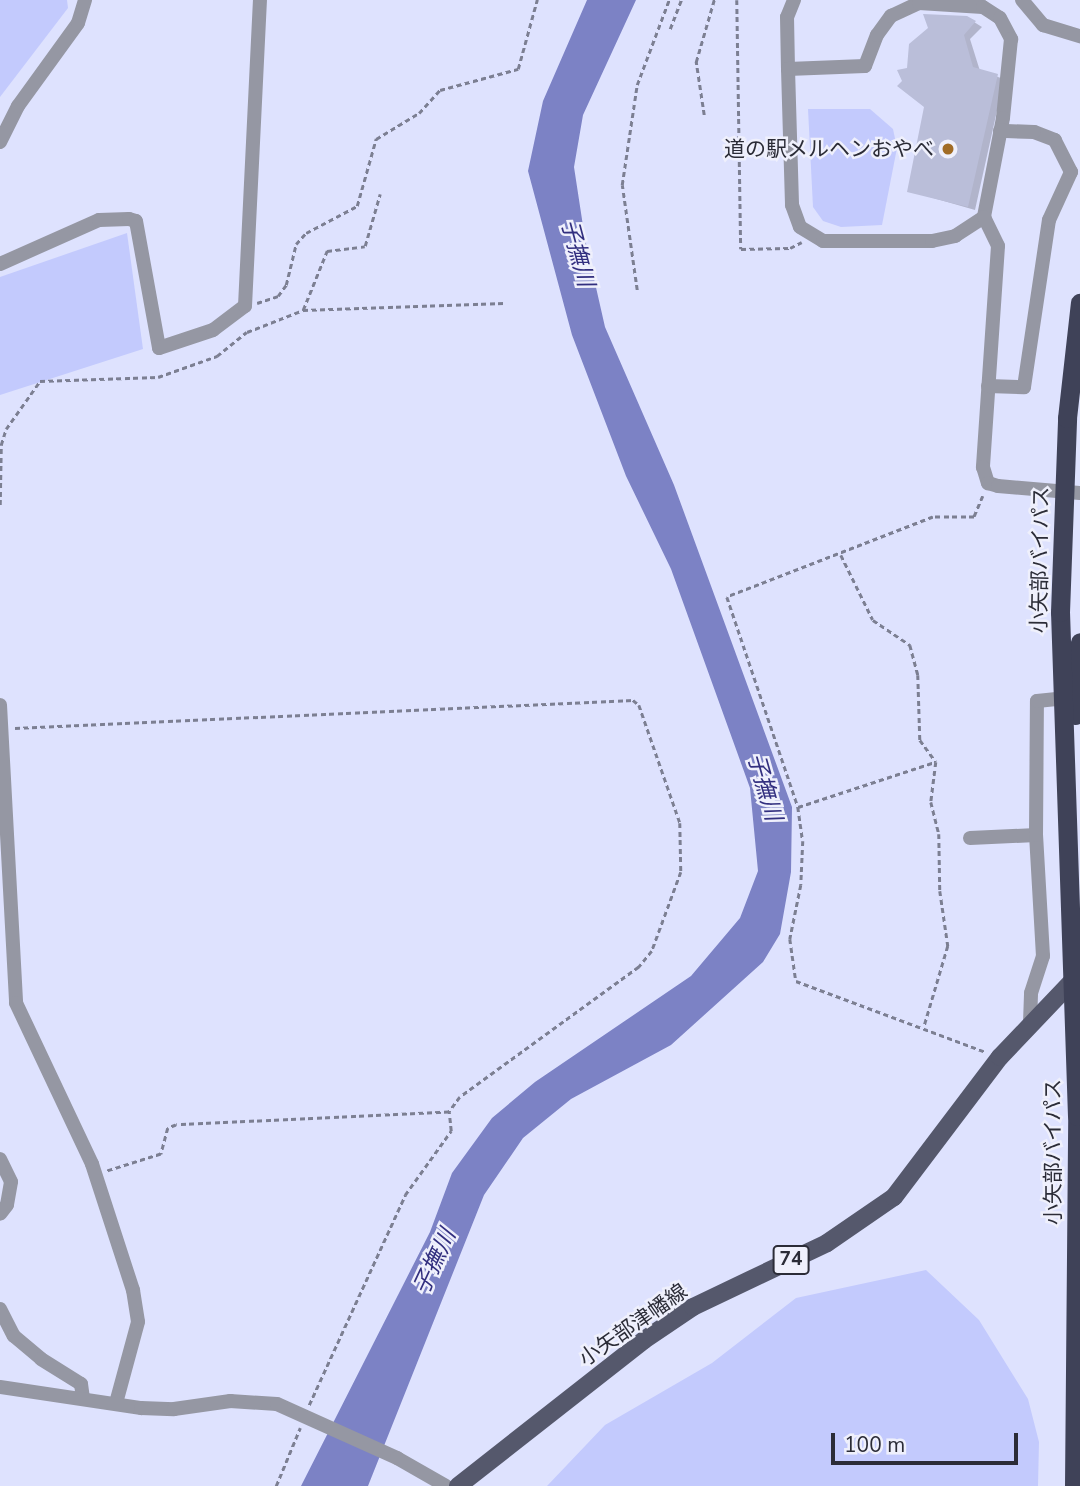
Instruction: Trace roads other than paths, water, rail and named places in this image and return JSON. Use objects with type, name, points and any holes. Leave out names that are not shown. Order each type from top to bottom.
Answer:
[{"type":"highway","name":"小矢部バイパス","points":[[1074,1486],[1077,976],[1064,698],[1080,303]]},
{"type":"highway","name":"小矢部バイパス","points":[[1069,818],[1080,642]]},
{"type":"main road","name":"小矢部津幡線","points":[[458,1486],[683,1314],[827,1243],[894,1197],[1000,1058],[1077,976]]},
{"type":"street","points":[[0,142],[18,106],[78,23],[85,0]]},
{"type":"street","points":[[0,264],[99,220],[129,219],[136,222],[159,348],[213,330],[245,306],[260,0]]},
{"type":"street","points":[[794,0],[787,17],[792,205],[795,218],[808,234],[823,241],[932,241],[956,236],[984,217]]},
{"type":"street","points":[[1022,0],[1043,25],[1080,36]]},
{"type":"street","points":[[788,69],[865,66],[877,35],[891,16],[919,3],[983,7],[1000,18],[1011,39],[1000,131],[984,217],[998,246],[983,467],[988,483],[1071,492]]},
{"type":"street","points":[[988,386],[1024,387],[1049,220],[1071,172],[1055,140],[1034,132],[1000,131]]},
{"type":"street","points":[[1030,1023],[1031,993],[1043,956],[1036,835],[1037,701],[1064,698]]},
{"type":"street","points":[[0,705],[16,1003],[96,1174],[133,1290],[138,1322],[116,1403]]},
{"type":"street","points":[[970,838],[1036,835]]},
{"type":"street","points":[[0,1159],[11,1182],[7,1205],[0,1214]]},
{"type":"street","points":[[0,1309],[14,1336],[81,1384],[83,1398]]},
{"type":"street","points":[[0,1387],[174,1409],[258,1400],[305,1416],[397,1458],[446,1486]]},
{"type":"water","name":"子撫川","points":[[587,0],[636,0],[583,115],[574,167],[585,239],[605,327],[674,485],[792,807],[791,872],[780,934],[763,962],[671,1045],[571,1099],[523,1138],[484,1195],[368,1486],[301,1486],[430,1232],[452,1173],[492,1118],[535,1082],[691,976],[740,918],[758,871],[750,788],[671,569],[626,476],[572,335],[528,171],[543,101]]},
{"type":"place","name":"道の駅メルヘンおやべ","points":[[948,149]]}]
